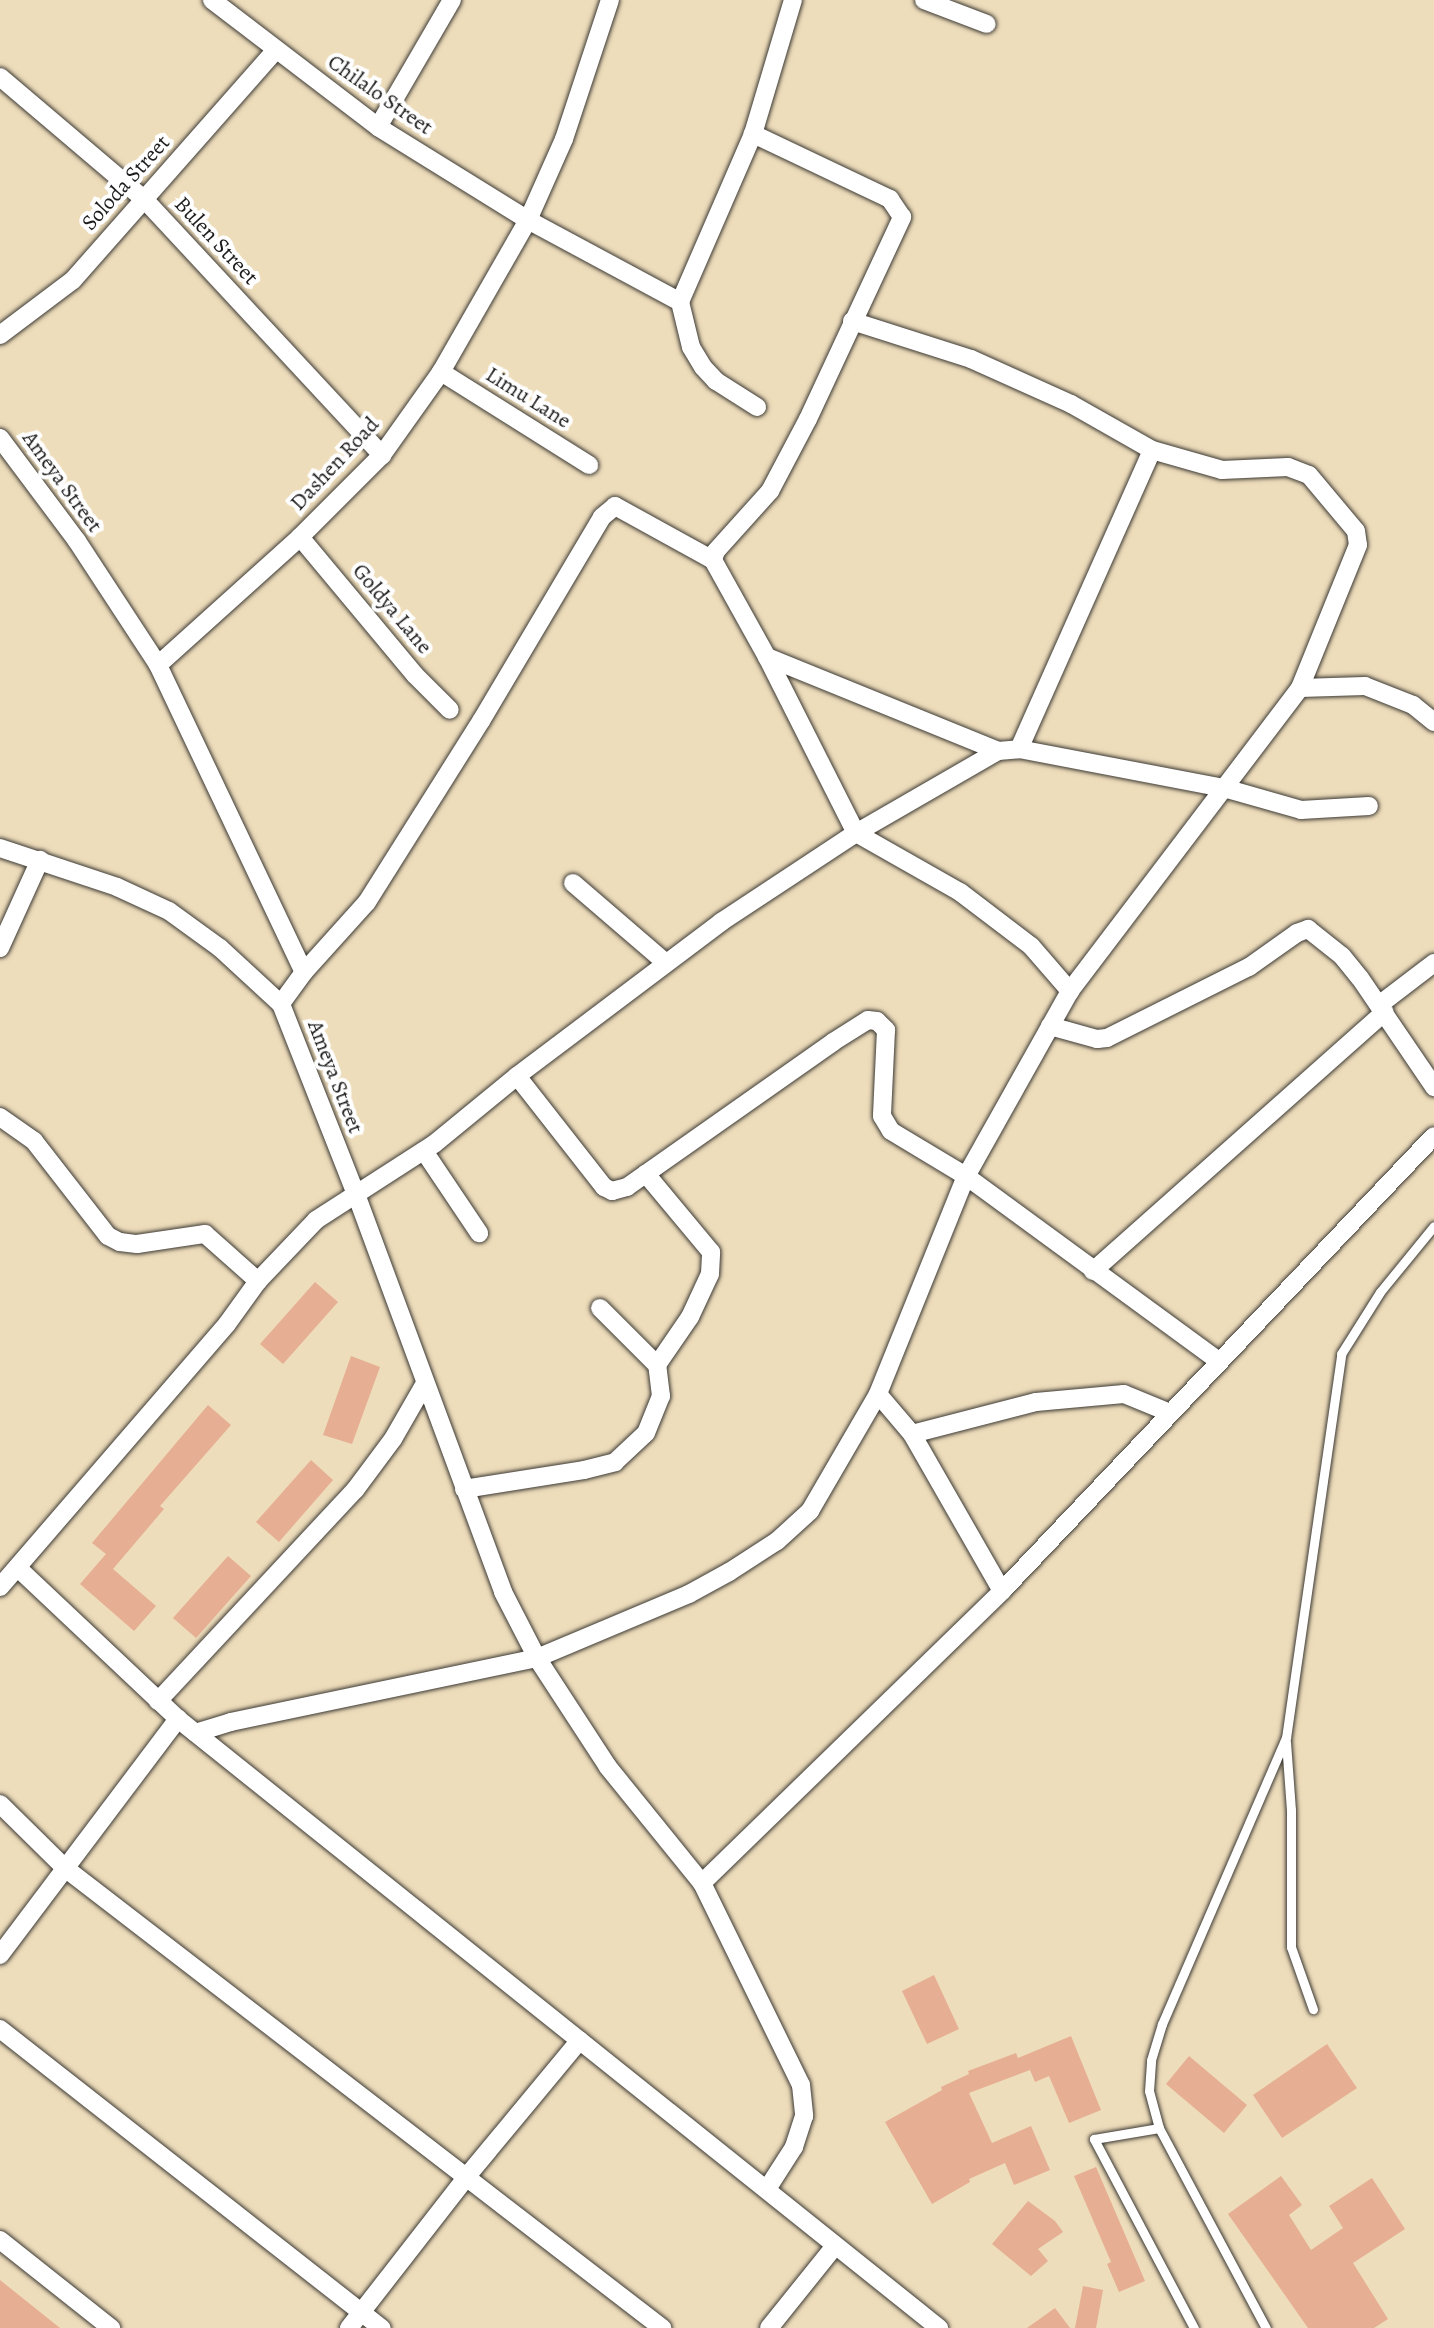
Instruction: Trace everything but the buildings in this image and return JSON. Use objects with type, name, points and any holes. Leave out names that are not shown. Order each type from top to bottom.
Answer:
[{"type":"street","name":"Chilalo Street","points":[[212,0],[378,127],[528,220],[680,302]]},
{"type":"street","points":[[378,127],[452,0]]},
{"type":"street","name":"Dashen Road","points":[[158,665],[300,537],[382,455],[441,372],[528,220],[564,139],[610,0]]},
{"type":"street","points":[[757,407],[716,381],[703,367],[691,347],[680,302],[753,134],[793,0]]},
{"type":"street","points":[[924,0],[987,24]]},
{"type":"street","name":"Soloda Street","points":[[0,335],[73,280],[276,50]]},
{"type":"street","name":"Bulen Street","points":[[0,77],[144,199],[382,455]]},
{"type":"street","points":[[713,560],[716,551],[770,491],[808,419],[852,321],[901,224],[901,210],[890,199],[753,134]]},
{"type":"street","points":[[196,1733],[231,1722],[537,1658],[689,1594],[777,1541],[810,1511],[878,1394],[966,1176],[1070,991],[1300,688],[1358,545],[1356,531],[1303,470],[1288,467],[1222,470],[1152,450],[1071,404],[971,359],[852,321]]},
{"type":"street","name":"Limu Lane","points":[[441,372],[589,465]]},
{"type":"street","name":"Ameya Street","points":[[0,438],[77,541],[158,665],[304,972],[281,1004],[356,1194],[503,1592],[537,1658],[608,1767],[702,1883],[801,2085],[804,2116],[794,2147],[767,2189]]},
{"type":"street","points":[[1019,749],[1152,450]]},
{"type":"street","points":[[304,972],[367,902],[609,508],[615,506],[713,560],[767,657],[856,833],[960,892],[1031,946],[1070,991]]},
{"type":"street","name":"Goldya Lane","points":[[300,537],[415,675],[450,710]]},
{"type":"street","points":[[767,657],[998,751]]},
{"type":"street","points":[[1300,688],[1365,686],[1413,705],[1434,722]]},
{"type":"street","points":[[0,1587],[19,1569],[227,1324],[258,1281],[316,1220],[424,1151],[665,962],[856,833],[998,751],[1019,749],[1224,788],[1301,810],[1369,806]]},
{"type":"street","points":[[0,848],[40,860],[169,911],[220,948],[281,1004]]},
{"type":"street","points":[[0,948],[40,860]]},
{"type":"street","points":[[573,883],[665,962]]},
{"type":"street","points":[[1050,1026],[1097,1039],[1107,1038],[1249,967],[1297,933],[1308,929],[1342,956],[1382,1008],[1434,1087]]},
{"type":"street","points":[[1093,1271],[1434,963]]},
{"type":"street","points":[[517,1076],[604,1187],[612,1191],[627,1187],[868,1020],[877,1021],[886,1030],[882,1116],[886,1125],[966,1176],[1219,1361]]},
{"type":"street","points":[[0,1117],[34,1141],[108,1236],[120,1242],[137,1244],[199,1232],[258,1281]]},
{"type":"street","points":[[702,1883],[1002,1591],[1434,1136]]},
{"type":"street","points":[[424,1151],[479,1233]]},
{"type":"street","points":[[646,1174],[711,1252],[710,1274],[690,1317],[657,1365]]},
{"type":"street","points":[[464,1489],[584,1470],[615,1462],[646,1433],[661,1396],[657,1365],[600,1308]]},
{"type":"street","points":[[158,1701],[355,1490],[393,1439],[424,1385]]},
{"type":"street","points":[[878,1394],[912,1434],[1002,1591]]},
{"type":"street","points":[[912,1434],[1036,1402],[1111,1395],[1124,1394],[1170,1413]]},
{"type":"street","points":[[19,1569],[178,1719],[939,2328]]},
{"type":"street","points":[[0,1955],[178,1719]]},
{"type":"street","points":[[0,1804],[65,1868],[468,2175],[662,2328]]},
{"type":"street","points":[[0,2029],[382,2328]]},
{"type":"street","points":[[349,2328],[468,2175],[580,2040]]},
{"type":"street","points":[[0,2240],[111,2328]]},
{"type":"street","points":[[769,2328],[835,2246]]},
{"type":"lane","points":[[1313,2009],[1291,1947],[1291,1810],[1286,1738],[1341,1354],[1380,1292],[1434,1226]]},
{"type":"lane","points":[[1266,2328],[1159,2128],[1149,2091],[1151,2060],[1162,2024],[1286,1738]]},
{"type":"lane","points":[[1159,2128],[1094,2139],[1194,2328]]}]
